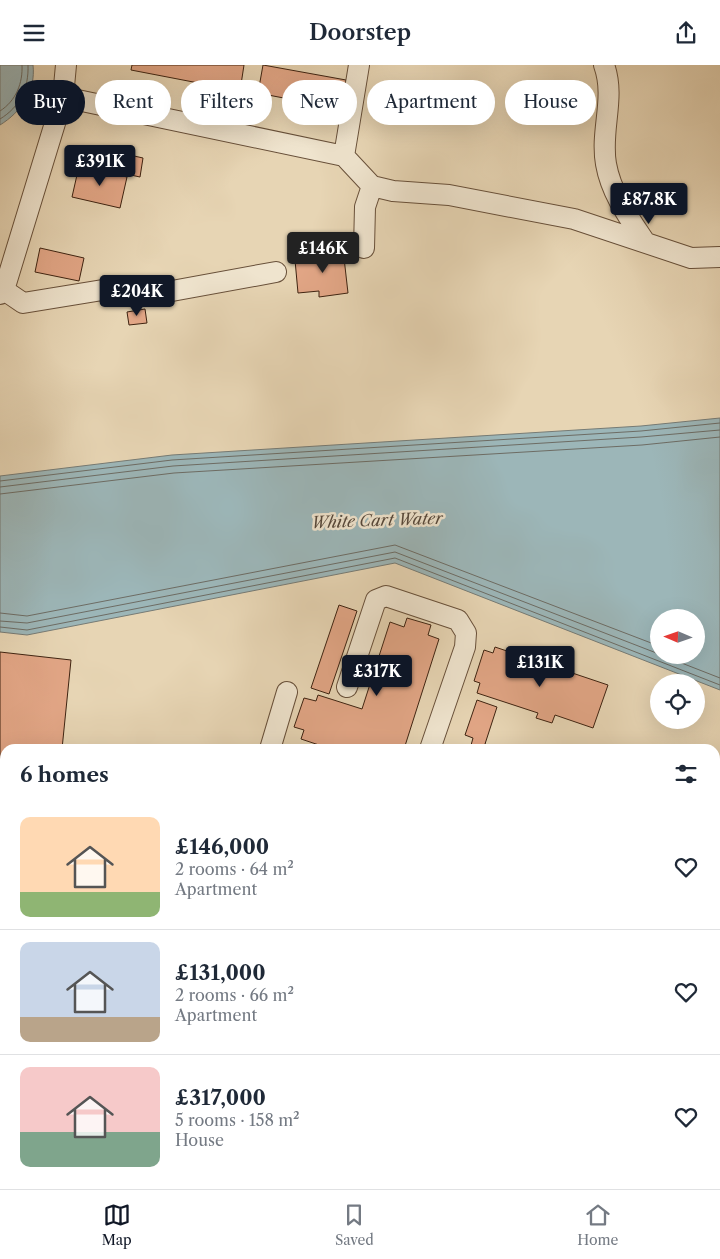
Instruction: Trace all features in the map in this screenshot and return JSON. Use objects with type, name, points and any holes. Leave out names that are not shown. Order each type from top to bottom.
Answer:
[{"type":"street","points":[[65,80],[66,65]]},
{"type":"street","points":[[344,156],[359,65]]},
{"type":"street","points":[[604,65],[610,92],[605,136],[606,163],[612,189],[644,242]]},
{"type":"street","points":[[85,101],[344,156],[372,186],[393,191],[449,195],[574,219],[691,257],[720,257]]},
{"type":"street","points":[[55,125],[2,292],[24,303],[121,287],[150,295],[276,272]]},
{"type":"street","points":[[364,248],[365,207],[372,186]]},
{"type":"street","points":[[347,687],[376,599],[386,596],[458,620],[466,633],[465,647],[432,744]]},
{"type":"street","points":[[271,744],[287,692]]},
{"type":"water","points":[[0,65],[33,65],[32,80],[15,80],[15,113],[0,125]]},
{"type":"water","name":"White Cart Water","points":[[720,418],[720,690],[705,684],[705,674],[679,674],[653,664],[705,664],[705,609],[650,609],[650,663],[395,563],[27,635],[0,632],[0,476],[172,455],[641,426]]},
{"type":"building","points":[[132,65],[244,65],[242,80],[183,80],[131,70]]},
{"type":"building","points":[[263,65],[346,80],[282,80],[282,98],[272,96],[272,80],[260,80]]},
{"type":"building","points":[[112,151],[143,158],[140,177],[108,170]]},
{"type":"building","points":[[79,166],[127,177],[120,208],[72,197]]},
{"type":"building","points":[[40,248],[84,258],[79,281],[35,272]]},
{"type":"building","points":[[343,249],[348,293],[319,297],[319,291],[298,293],[295,260],[315,258],[314,252]]},
{"type":"building","points":[[145,309],[147,323],[129,325],[127,312]]},
{"type":"building","points":[[339,605],[357,611],[329,694],[311,688]]},
{"type":"building","points":[[407,618],[431,625],[428,635],[439,639],[406,744],[316,744],[301,739],[304,730],[294,727],[304,698],[316,701],[318,695],[362,709],[390,622],[404,627]]},
{"type":"building","points":[[495,647],[608,685],[593,728],[555,715],[552,723],[536,718],[538,713],[477,693],[480,683],[474,681],[484,650],[493,653]]},
{"type":"building","points":[[0,652],[71,660],[63,744],[0,744]]},
{"type":"building","points":[[477,700],[497,707],[485,744],[471,744],[473,738],[465,735]]}]
